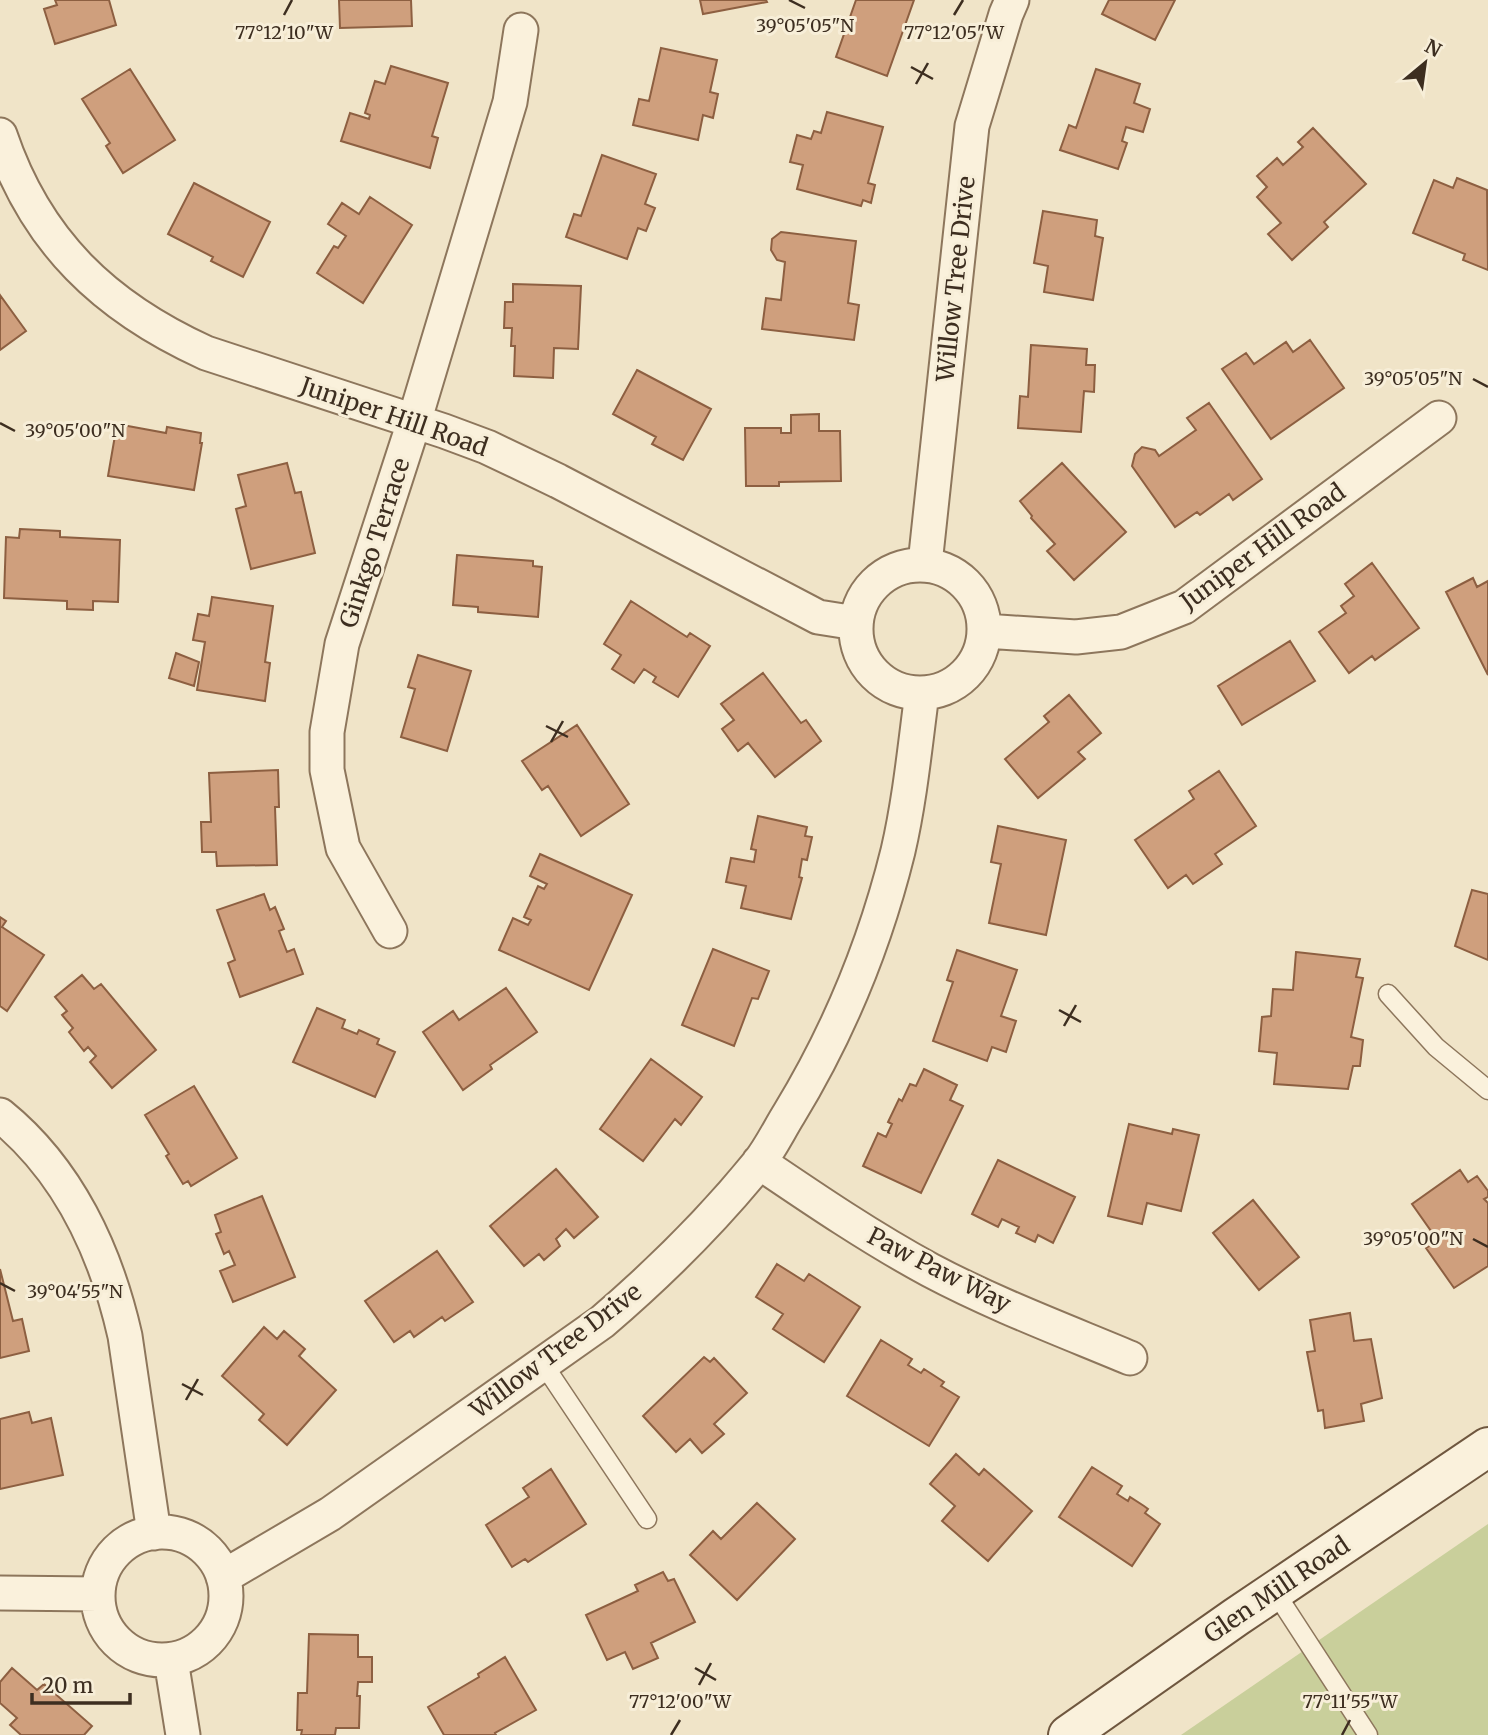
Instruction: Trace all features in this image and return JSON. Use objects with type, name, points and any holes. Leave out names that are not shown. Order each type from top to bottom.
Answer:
[{"type":"main road","name":"Glen Mill Road","points":[[1068,1735],[1488,1447]]},
{"type":"street","name":"Willow Tree Drive","points":[[925,564],[972,126],[1006,14],[1013,0]]},
{"type":"street","name":"Ginkgo Terrace","points":[[390,931],[343,848],[327,770],[327,732],[342,644],[414,422],[510,102],[521,30]]},
{"type":"street","name":"Juniper Hill Road","points":[[0,135],[16,178],[54,240],[95,285],[169,336],[206,353],[487,447],[558,481],[818,618],[856,623]]},
{"type":"street","name":"Juniper Hill Road","points":[[985,631],[1076,637],[1121,632],[1184,607],[1440,418]]},
{"type":"street","points":[[925,564],[944,568],[961,579],[975,593],[983,612],[985,631],[981,650],[973,667],[959,681],[942,690],[922,693],[901,690],[882,681],[866,665],[858,645],[856,623],[860,604],[871,587],[887,574],[905,566],[925,564]]},
{"type":"street","name":"Willow Tree Drive","points":[[223,1577],[330,1514],[602,1322],[636,1293],[700,1230],[760,1161],[803,1091],[860,974],[883,906],[898,848],[922,693]]},
{"type":"street","points":[[0,1115],[36,1149],[63,1184],[105,1263],[125,1336],[154,1533]]},
{"type":"street","name":"Paw Paw Way","points":[[760,1161],[860,1229],[932,1271],[1006,1306],[1130,1358]]},
{"type":"street","points":[[154,1533],[176,1534],[197,1542],[214,1558],[223,1577],[226,1605],[224,1614],[217,1630],[205,1645],[189,1655],[171,1660],[149,1659],[128,1650],[112,1636],[102,1616],[98,1594],[105,1569],[121,1547],[137,1537],[154,1533]]},
{"type":"street","points":[[0,1593],[98,1594]]},
{"type":"street","points":[[171,1660],[183,1735]]},
{"type":"lane","points":[[1388,994],[1436,1047],[1488,1090]]},
{"type":"lane","points":[[544,1365],[647,1518]]},
{"type":"lane","points":[[1275,1592],[1368,1735]]},
{"type":"green space","points":[[1488,1524],[1488,1735],[1181,1735]]},
{"type":"building","points":[[55,0],[109,0],[116,25],[55,44],[44,9],[57,5]]},
{"type":"building","points":[[339,0],[411,0],[412,26],[340,28]]},
{"type":"building","points":[[700,0],[766,0],[767,2],[703,14]]},
{"type":"building","points":[[856,0],[914,0],[887,76],[836,57]]},
{"type":"building","points":[[1109,0],[1175,0],[1155,40],[1102,14]]},
{"type":"building","points":[[661,48],[717,60],[710,92],[718,94],[713,118],[703,115],[698,140],[633,125],[639,99],[649,101]]},
{"type":"building","points":[[391,66],[448,83],[432,136],[438,138],[430,168],[341,141],[350,113],[369,119],[370,115],[365,113],[375,81],[385,84]]},
{"type":"building","points":[[130,69],[175,140],[123,173],[106,146],[110,143],[82,99]]},
{"type":"building","points":[[1096,69],[1140,84],[1134,103],[1150,109],[1143,132],[1126,127],[1122,141],[1127,143],[1118,169],[1060,150],[1069,125],[1076,128]]},
{"type":"building","points":[[827,112],[883,127],[868,183],[875,185],[871,203],[863,200],[861,206],[797,189],[803,165],[790,162],[797,135],[811,139],[814,131],[821,133]]},
{"type":"building","points":[[1313,128],[1366,184],[1324,222],[1328,227],[1292,260],[1268,234],[1281,223],[1257,197],[1267,187],[1257,176],[1277,158],[1283,165],[1303,147],[1298,142]]},
{"type":"building","points":[[602,155],[656,174],[645,204],[655,208],[646,231],[638,228],[627,259],[566,237],[574,214],[581,216]]},
{"type":"building","points":[[1457,178],[1487,190],[1488,270],[1463,260],[1465,254],[1413,233],[1434,180],[1453,188]]},
{"type":"building","points":[[194,183],[270,222],[243,277],[211,261],[213,257],[168,234]]},
{"type":"building","points":[[370,197],[412,225],[363,303],[317,273],[334,246],[338,248],[346,236],[328,224],[342,203],[359,214]]},
{"type":"building","points":[[1043,211],[1097,220],[1095,236],[1103,238],[1093,300],[1044,292],[1048,266],[1034,263]]},
{"type":"building","points":[[781,232],[856,241],[848,303],[859,305],[854,340],[762,329],[766,298],[781,300],[785,262],[777,260],[771,250],[772,239]]},
{"type":"building","points":[[513,284],[581,286],[578,349],[554,348],[553,378],[514,376],[515,346],[511,346],[512,328],[504,328],[505,302],[513,302]]},
{"type":"building","points":[[0,295],[26,331],[0,350]]},
{"type":"building","points":[[1310,340],[1344,388],[1271,439],[1222,369],[1246,353],[1254,364],[1286,342],[1293,352]]},
{"type":"building","points":[[1031,345],[1087,349],[1086,365],[1095,365],[1094,392],[1084,391],[1081,432],[1018,428],[1020,396],[1028,397]]},
{"type":"building","points":[[637,370],[711,409],[683,460],[652,444],[656,437],[613,414]]},
{"type":"building","points":[[1209,403],[1262,479],[1233,500],[1229,494],[1200,515],[1197,512],[1175,527],[1132,466],[1135,454],[1142,447],[1155,450],[1159,456],[1196,430],[1187,418]]},
{"type":"building","points":[[819,414],[819,431],[840,431],[841,481],[779,482],[779,486],[746,486],[745,428],[781,428],[781,433],[791,433],[791,415]]},
{"type":"building","points":[[117,424],[166,433],[167,427],[201,433],[202,443],[194,490],[108,476]]},
{"type":"building","points":[[287,463],[295,493],[301,492],[315,553],[251,569],[236,509],[246,506],[238,475]]},
{"type":"building","points":[[1062,463],[1126,532],[1074,580],[1047,551],[1055,544],[1031,518],[1020,501]]},
{"type":"building","points":[[20,529],[60,531],[60,537],[120,540],[118,602],[93,601],[93,610],[67,609],[67,601],[4,598],[6,537],[19,538]]},
{"type":"building","points":[[457,555],[533,561],[533,566],[542,567],[538,617],[478,612],[478,607],[453,605]]},
{"type":"building","points":[[1372,563],[1419,628],[1375,660],[1372,656],[1349,673],[1319,632],[1346,613],[1341,606],[1354,596],[1345,584]]},
{"type":"building","points":[[1473,578],[1477,587],[1488,581],[1488,675],[1446,592]]},
{"type":"building","points":[[212,597],[273,606],[265,662],[270,663],[265,701],[197,690],[205,642],[193,640],[198,614],[209,616]]},
{"type":"building","points":[[631,601],[687,637],[690,633],[710,646],[678,697],[653,682],[656,677],[644,669],[634,683],[612,669],[621,655],[604,644]]},
{"type":"building","points":[[1290,641],[1315,681],[1242,725],[1218,686]]},
{"type":"building","points":[[176,653],[199,662],[194,686],[169,678]]},
{"type":"building","points":[[418,655],[471,671],[447,751],[401,737],[415,689],[408,687]]},
{"type":"building","points":[[763,673],[801,723],[806,720],[821,741],[775,777],[748,743],[738,751],[722,729],[734,720],[721,704]]},
{"type":"building","points":[[1069,695],[1101,733],[1078,752],[1085,759],[1038,798],[1005,759],[1049,722],[1044,716]]},
{"type":"building","points":[[577,725],[629,804],[581,836],[548,786],[542,790],[522,761]]},
{"type":"building","points":[[278,770],[279,807],[275,807],[277,865],[217,866],[216,852],[202,852],[201,822],[211,822],[209,773]]},
{"type":"building","points":[[1219,771],[1256,826],[1215,854],[1222,864],[1193,884],[1186,875],[1168,888],[1135,840],[1194,799],[1189,791]]},
{"type":"building","points":[[758,816],[807,827],[805,836],[812,837],[807,860],[802,859],[799,877],[802,878],[791,919],[741,908],[746,886],[726,882],[731,858],[754,862],[756,850],[751,849]]},
{"type":"building","points":[[998,826],[1066,840],[1046,935],[989,923],[1001,864],[991,862]]},
{"type":"building","points":[[540,854],[632,895],[589,990],[499,950],[513,918],[528,925],[531,920],[524,917],[538,886],[544,889],[547,884],[530,876]]},
{"type":"building","points":[[1472,890],[1488,894],[1488,960],[1455,946]]},
{"type":"building","points":[[264,894],[270,910],[275,907],[284,929],[279,931],[287,952],[294,949],[303,974],[240,997],[228,963],[235,960],[217,910]]},
{"type":"building","points":[[0,917],[6,921],[2,927],[44,955],[7,1011],[0,1006]]},
{"type":"building","points":[[713,949],[769,971],[758,999],[752,998],[734,1046],[682,1025]]},
{"type":"building","points":[[957,950],[1017,970],[1001,1016],[1016,1021],[1006,1052],[992,1047],[987,1061],[933,1041],[953,982],[947,980]]},
{"type":"building","points":[[1296,952],[1360,959],[1356,977],[1363,978],[1351,1037],[1363,1040],[1360,1066],[1353,1066],[1348,1089],[1274,1084],[1277,1053],[1259,1051],[1262,1017],[1271,1016],[1273,989],[1293,990]]},
{"type":"building","points":[[82,975],[94,989],[101,984],[156,1050],[112,1088],[90,1062],[96,1056],[88,1047],[84,1051],[69,1032],[73,1028],[62,1015],[67,1011],[55,997]]},
{"type":"building","points":[[506,988],[537,1032],[490,1065],[492,1069],[463,1090],[423,1032],[453,1011],[459,1020]]},
{"type":"building","points":[[317,1008],[345,1020],[342,1028],[357,1034],[359,1030],[379,1039],[377,1044],[395,1052],[375,1097],[293,1062]]},
{"type":"building","points":[[651,1059],[702,1097],[681,1125],[675,1119],[643,1161],[600,1129]]},
{"type":"building","points":[[924,1069],[957,1085],[950,1100],[963,1106],[921,1193],[863,1166],[878,1133],[886,1137],[892,1124],[888,1122],[899,1099],[902,1101],[910,1084],[916,1086]]},
{"type":"building","points":[[194,1086],[237,1158],[191,1186],[188,1181],[183,1184],[166,1156],[169,1154],[145,1115]]},
{"type":"building","points":[[1129,1124],[1172,1134],[1173,1129],[1199,1135],[1181,1211],[1147,1203],[1142,1224],[1108,1216]]},
{"type":"building","points":[[998,1160],[1075,1197],[1053,1243],[1038,1235],[1035,1242],[1016,1233],[1019,1227],[1002,1219],[998,1227],[972,1214]]},
{"type":"building","points":[[556,1169],[598,1217],[574,1238],[566,1229],[556,1239],[560,1246],[544,1260],[539,1254],[524,1266],[490,1226]]},
{"type":"building","points":[[1460,1170],[1468,1182],[1477,1176],[1488,1191],[1488,1197],[1484,1199],[1488,1203],[1488,1266],[1454,1288],[1426,1248],[1438,1241],[1412,1204]]},
{"type":"building","points":[[262,1196],[295,1277],[233,1302],[220,1271],[235,1265],[229,1251],[224,1254],[216,1234],[221,1232],[215,1215]]},
{"type":"building","points":[[1253,1200],[1299,1257],[1259,1290],[1213,1233]]},
{"type":"building","points":[[437,1251],[473,1302],[445,1321],[442,1317],[414,1337],[410,1331],[394,1342],[365,1301]]},
{"type":"building","points":[[777,1264],[804,1281],[809,1274],[860,1307],[824,1362],[773,1329],[783,1314],[756,1297]]},
{"type":"building","points":[[0,1269],[13,1321],[22,1319],[29,1351],[0,1358]]},
{"type":"building","points":[[1350,1313],[1354,1341],[1371,1339],[1382,1398],[1361,1404],[1364,1421],[1325,1428],[1323,1410],[1318,1411],[1307,1352],[1315,1351],[1310,1320]]},
{"type":"building","points":[[264,1327],[277,1339],[284,1331],[305,1349],[299,1356],[336,1390],[287,1445],[259,1420],[264,1414],[222,1376]]},
{"type":"building","points":[[881,1340],[912,1359],[908,1365],[921,1373],[924,1369],[944,1382],[941,1386],[959,1397],[929,1446],[847,1396]]},
{"type":"building","points":[[704,1357],[710,1362],[714,1358],[747,1393],[714,1424],[724,1434],[702,1453],[690,1439],[676,1452],[643,1416]]},
{"type":"building","points":[[29,1412],[32,1423],[51,1418],[63,1475],[0,1489],[0,1419]]},
{"type":"building","points":[[956,1454],[979,1475],[984,1469],[1032,1511],[988,1561],[942,1521],[955,1506],[930,1484]]},
{"type":"building","points":[[1092,1467],[1122,1486],[1117,1494],[1128,1501],[1130,1497],[1144,1506],[1148,1509],[1145,1513],[1160,1524],[1132,1566],[1059,1517]]},
{"type":"building","points":[[551,1469],[586,1524],[528,1562],[525,1559],[512,1567],[486,1525],[529,1497],[523,1488]]},
{"type":"building","points":[[757,1503],[795,1539],[737,1600],[690,1555],[713,1531],[721,1539]]},
{"type":"building","points":[[663,1572],[668,1581],[674,1579],[695,1622],[651,1643],[658,1658],[633,1669],[625,1652],[607,1660],[586,1615],[638,1591],[635,1585]]},
{"type":"building","points":[[309,1634],[358,1635],[358,1657],[372,1657],[372,1682],[358,1682],[359,1728],[336,1728],[335,1735],[301,1735],[302,1730],[297,1730],[298,1693],[307,1693]]},
{"type":"building","points":[[505,1657],[536,1710],[495,1733],[496,1735],[444,1735],[428,1707],[479,1677],[478,1674]]},
{"type":"building","points":[[12,1668],[37,1690],[44,1684],[92,1726],[84,1735],[21,1735],[10,1725],[17,1718],[0,1703],[0,1682]]}]
